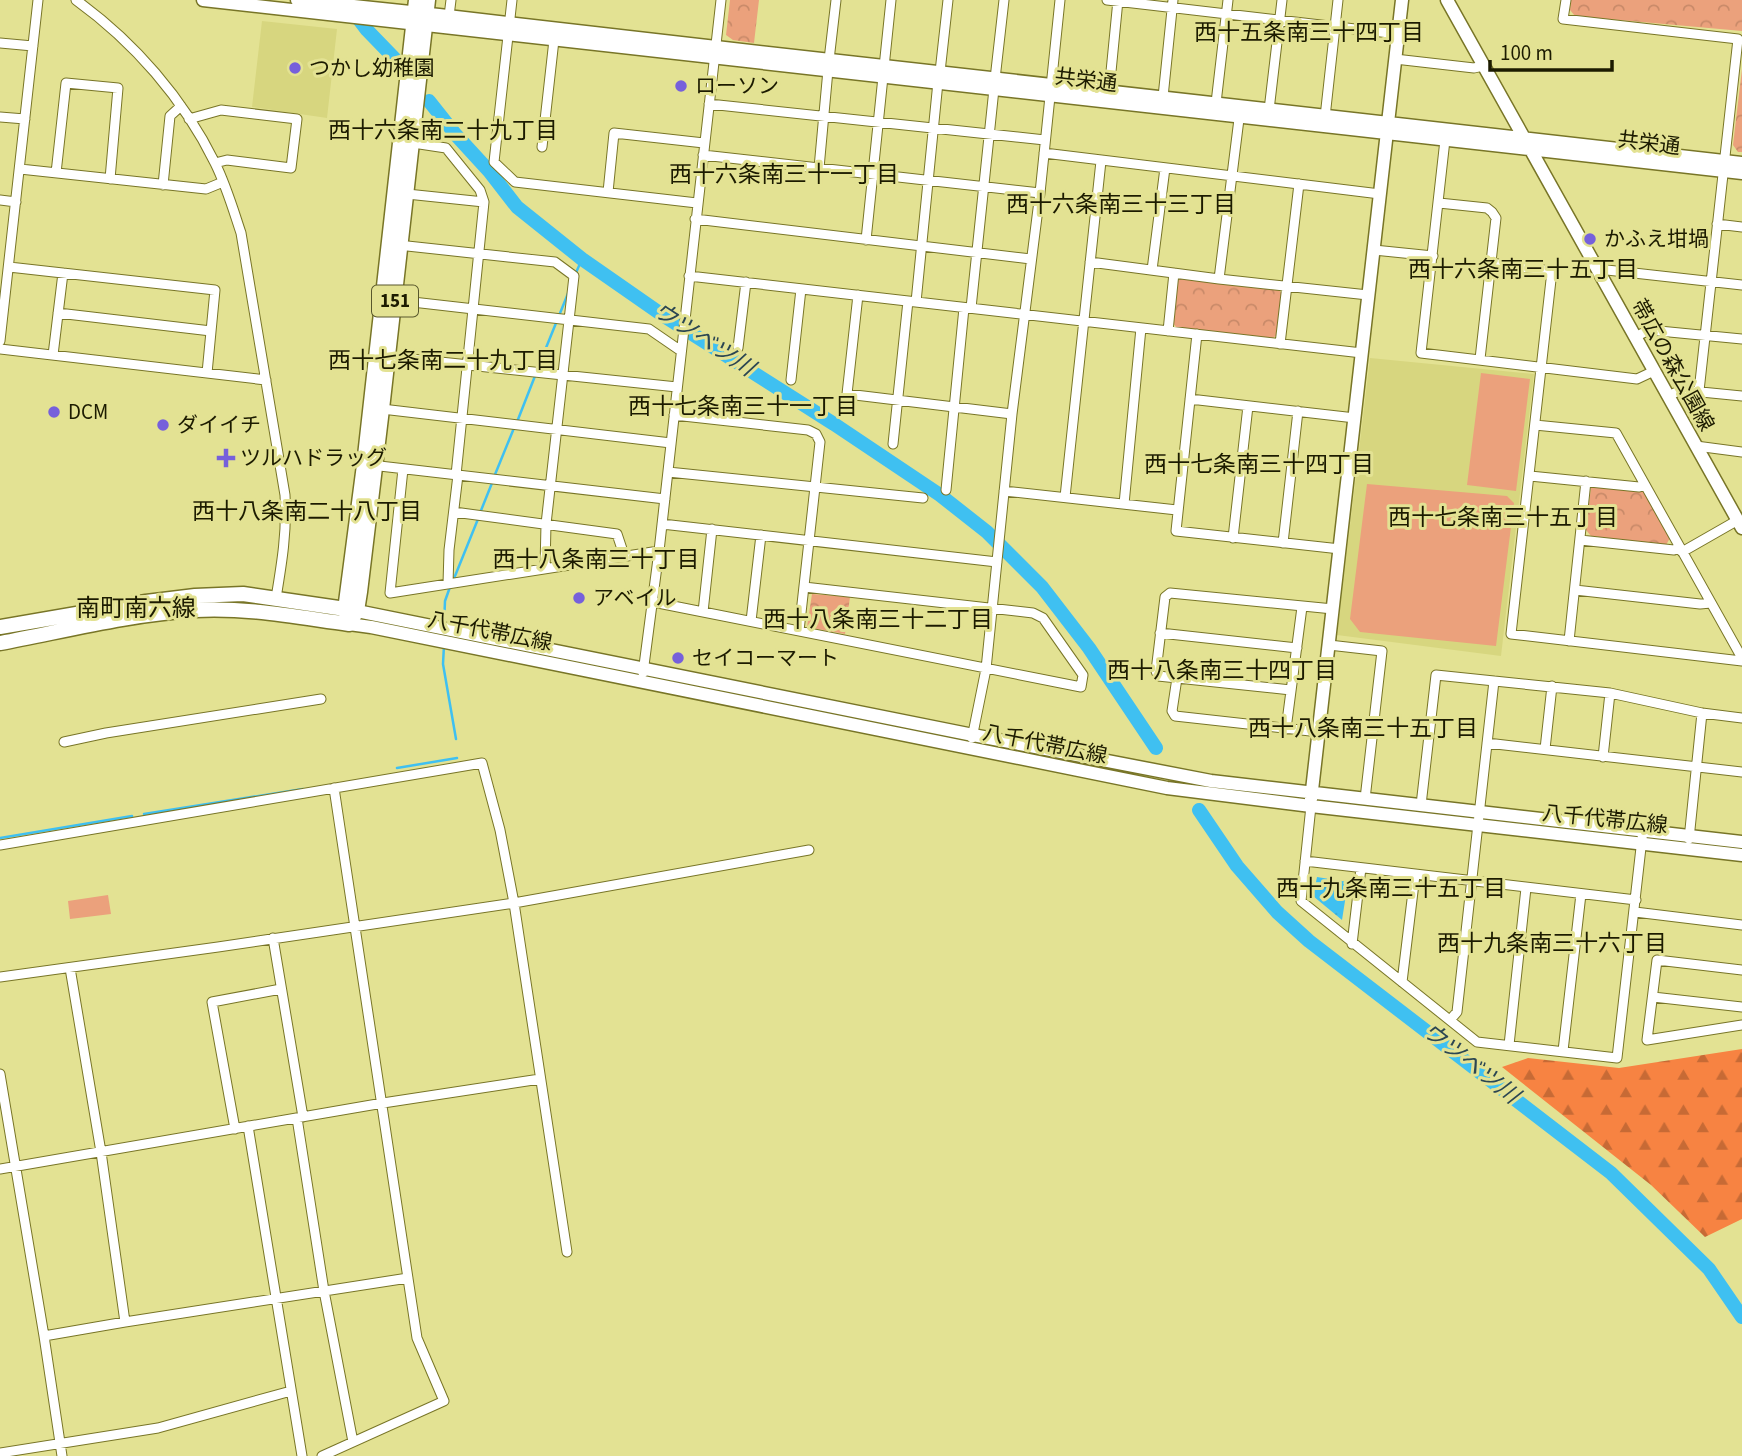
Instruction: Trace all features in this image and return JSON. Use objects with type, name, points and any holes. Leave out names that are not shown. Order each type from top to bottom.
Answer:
[{"type":"main road","points":[[203,0],[370,19],[421,12]]},
{"type":"main road","points":[[297,0],[360,7],[394,5],[421,12]]},
{"type":"main road","points":[[1311,806],[1402,0]]},
{"type":"main road","name":"帯広の森公園線","points":[[1447,0],[1696,446],[1739,517]]},
{"type":"main road","name":"共栄通","points":[[421,12],[554,40],[715,52]]},
{"type":"main road","name":"共栄通","points":[[421,12],[509,29],[1527,143],[1723,166],[1742,173]]},
{"type":"main road","name":"151","points":[[370,465],[382,410],[382,355],[395,299],[395,245],[407,194],[413,142],[421,12]]},
{"type":"main road","name":"151","points":[[350,615],[370,465],[421,12]]},
{"type":"main road","name":"共栄通","points":[[1051,90],[1109,92],[1216,103],[1240,111],[1269,110],[1325,117],[1445,140],[1527,143]]},
{"type":"main road","name":"共栄通","points":[[1723,166],[1742,163]]},
{"type":"main road","points":[[0,627],[146,602],[243,594],[276,598],[350,615]]},
{"type":"main road","points":[[0,643],[150,615],[195,610],[350,615]]},
{"type":"main road","name":"八千代帯広線","points":[[350,615],[370,627],[973,735],[1166,773],[1421,805],[1478,818]]},
{"type":"main road","name":"八千代帯広線","points":[[642,676],[970,749],[1167,788],[1311,806],[1478,818],[1689,842],[1742,842]]},
{"type":"main road","name":"八千代帯広線","points":[[1689,842],[1742,855]]},
{"type":"street","points":[[0,341],[4,277],[9,267],[38,0]]},
{"type":"street","points":[[76,0],[102,19],[145,60],[181,106],[215,163],[241,233],[285,495],[285,544],[276,598]]},
{"type":"street","points":[[449,16],[451,0]]},
{"type":"street","points":[[513,0],[494,162],[514,182],[697,203]]},
{"type":"street","points":[[642,676],[659,551],[721,0]]},
{"type":"street","points":[[819,168],[836,0]]},
{"type":"street","points":[[866,240],[891,0]]},
{"type":"street","points":[[893,444],[921,247],[948,0]]},
{"type":"street","points":[[946,490],[954,407],[978,253],[1004,0]]},
{"type":"street","points":[[970,749],[986,669],[1012,414],[1040,193],[1060,0]]},
{"type":"street","points":[[1216,103],[1228,0]]},
{"type":"street","points":[[1269,110],[1282,0]]},
{"type":"street","points":[[1325,117],[1338,0]]},
{"type":"street","points":[[1566,0],[1563,19],[1738,39],[1699,391]]},
{"type":"street","points":[[1109,92],[1114,1],[1172,4],[1226,14],[1398,34]]},
{"type":"street","points":[[1163,97],[1172,4]]},
{"type":"street","points":[[542,147],[554,40]]},
{"type":"street","points":[[0,43],[33,46]]},
{"type":"street","points":[[1395,59],[1474,68],[1483,66]]},
{"type":"street","points":[[56,173],[66,83],[118,88],[110,179]]},
{"type":"street","points":[[709,104],[1045,140]]},
{"type":"street","points":[[163,185],[170,116],[181,106]]},
{"type":"street","points":[[189,120],[220,110],[297,119],[291,168],[228,160],[215,163]]},
{"type":"street","points":[[1219,279],[1240,111]]},
{"type":"street","points":[[0,117],[25,120]]},
{"type":"street","points":[[608,192],[614,133],[704,143]]},
{"type":"street","points":[[1445,140],[1421,353],[1637,379],[1654,371]]},
{"type":"street","points":[[413,142],[446,148],[480,190],[484,202],[449,550],[449,584]]},
{"type":"street","points":[[1044,153],[1380,194]]},
{"type":"street","points":[[703,155],[1040,193]]},
{"type":"street","points":[[1065,497],[1101,161]]},
{"type":"street","points":[[1152,270],[1165,168]]},
{"type":"street","points":[[20,169],[206,189],[223,182]]},
{"type":"street","points":[[1280,344],[1299,184]]},
{"type":"street","points":[[407,194],[484,202]]},
{"type":"street","points":[[0,200],[16,202]]},
{"type":"street","points":[[1439,202],[1487,208],[1496,218],[1480,359]]},
{"type":"street","points":[[695,219],[1031,259]]},
{"type":"street","points":[[1717,224],[1742,227]]},
{"type":"street","points":[[395,245],[555,262],[574,276],[546,524],[545,568]]},
{"type":"street","points":[[1374,250],[1433,257]]},
{"type":"street","points":[[1090,262],[1368,295]]},
{"type":"street","points":[[1491,264],[1552,271],[1511,634],[1742,659]]},
{"type":"street","points":[[9,267],[215,290],[206,373]]},
{"type":"street","points":[[1598,269],[1742,285]]},
{"type":"street","points":[[53,355],[63,273]]},
{"type":"street","points":[[1168,331],[1174,273]]},
{"type":"street","points":[[689,276],[1362,354]]},
{"type":"street","points":[[737,348],[746,282]]},
{"type":"street","points":[[791,380],[801,289]]},
{"type":"street","points":[[858,295],[847,394],[1012,414]]},
{"type":"street","points":[[395,299],[649,329],[681,347]]},
{"type":"street","points":[[58,313],[211,331]]},
{"type":"street","points":[[1124,504],[1141,328]]},
{"type":"street","points":[[1635,337],[1649,330],[1742,339]]},
{"type":"street","points":[[1197,334],[1175,531],[1340,550]]},
{"type":"street","points":[[0,349],[266,380]]},
{"type":"street","points":[[382,355],[677,387]]},
{"type":"street","points":[[1668,396],[1681,390],[1742,396]]},
{"type":"street","points":[[1190,399],[1355,418]]},
{"type":"street","points":[[1233,538],[1248,406]]},
{"type":"street","points":[[382,410],[671,443]]},
{"type":"street","points":[[1283,543],[1298,411]]},
{"type":"street","points":[[674,415],[808,430],[816,434],[820,442],[799,631]]},
{"type":"street","points":[[1535,425],[1616,433],[1742,659]]},
{"type":"street","points":[[1696,446],[1742,452]]},
{"type":"street","points":[[370,465],[665,499]]},
{"type":"street","points":[[403,469],[390,593],[659,551]]},
{"type":"street","points":[[668,472],[923,498]]},
{"type":"street","points":[[1530,476],[1639,487],[1645,485]]},
{"type":"street","points":[[1569,641],[1586,481]]},
{"type":"street","points":[[1004,491],[1178,510]]},
{"type":"street","points":[[454,512],[617,534],[624,555]]},
{"type":"street","points":[[1580,540],[1681,550],[1739,517]]},
{"type":"street","points":[[662,524],[997,560]]},
{"type":"street","points":[[703,612],[712,529]]},
{"type":"street","points":[[751,621],[761,535]]},
{"type":"street","points":[[653,602],[1081,687],[1083,675],[1043,618],[1033,612],[804,587]]},
{"type":"street","points":[[1575,590],[1711,603]]},
{"type":"street","points":[[1291,690],[1158,676],[1156,671],[1165,597],[1170,593],[1333,610]]},
{"type":"street","points":[[1286,729],[1302,607]]},
{"type":"street","points":[[1160,634],[1297,648]]},
{"type":"street","points":[[1329,645],[1382,652],[1365,799]]},
{"type":"street","points":[[1421,805],[1436,675],[1610,693],[1702,713],[1742,718]]},
{"type":"street","points":[[1177,678],[1172,711],[1175,716],[1318,732]]},
{"type":"street","points":[[1450,1020],[1457,1012],[1494,681]]},
{"type":"street","points":[[1545,749],[1552,686]]},
{"type":"street","points":[[1604,757],[1610,693]]},
{"type":"street","points":[[64,742],[321,699]]},
{"type":"street","points":[[1689,842],[1702,713]]},
{"type":"street","points":[[1487,743],[1742,772]]},
{"type":"street","points":[[0,845],[482,763],[500,830],[513,903],[567,1252]]},
{"type":"street","points":[[322,1456],[444,1401],[417,1338],[334,788]]},
{"type":"street","points":[[1311,806],[1301,901],[1352,944],[1477,1042],[1617,1058],[1642,837]]},
{"type":"street","points":[[0,977],[513,903],[809,850]]},
{"type":"street","points":[[1305,861],[1636,900]]},
{"type":"street","points":[[1352,944],[1361,868]]},
{"type":"street","points":[[1402,982],[1415,874]]},
{"type":"street","points":[[1509,1045],[1526,888]]},
{"type":"street","points":[[1563,1051],[1581,894]]},
{"type":"street","points":[[1635,912],[1742,925]]},
{"type":"street","points":[[273,938],[324,1291],[354,1442]]},
{"type":"street","points":[[1742,970],[1657,960],[1647,1040],[1742,1025]]},
{"type":"street","points":[[70,968],[125,1322]]},
{"type":"street","points":[[235,1129],[212,1002],[281,989]]},
{"type":"street","points":[[1653,997],[1742,1007]]},
{"type":"street","points":[[0,1074],[62,1456]]},
{"type":"street","points":[[0,1169],[383,1103],[540,1079]]},
{"type":"street","points":[[248,1126],[302,1456]]},
{"type":"street","points":[[44,1336],[408,1278]]},
{"type":"street","points":[[0,1453],[158,1428],[291,1391]]},
{"type":"shaded area","name":"つかし幼稚園","points":[[262,21],[337,29],[327,118],[252,107]]},
{"type":"shaded area","points":[[1370,358],[1534,374],[1501,656],[1337,635]]},
{"type":"green space","points":[[730,0],[759,0],[754,43],[733,40],[726,35]]},
{"type":"green space","points":[[1571,0],[1742,0],[1742,31],[1575,16],[1570,10]]},
{"type":"green space","points":[[1742,69],[1742,152],[1738,152],[1733,145]]},
{"type":"green space","points":[[1181,278],[1279,290],[1282,294],[1279,333],[1273,338],[1176,327],[1173,323],[1177,281]]},
{"type":"green space","points":[[1481,373],[1530,379],[1516,491],[1467,485]]},
{"type":"green space","points":[[1367,484],[1507,496],[1514,503],[1496,646],[1360,632],[1350,619]]},
{"type":"green space","points":[[1591,487],[1643,490],[1670,538],[1666,545],[1591,536],[1586,530]]},
{"type":"green space","points":[[812,594],[850,597],[845,634],[807,627]]},
{"type":"green space","points":[[108,895],[111,914],[70,919],[68,901]]},
{"type":"green space","points":[[1742,1049],[1742,1219],[1705,1237],[1651,1185],[1502,1067],[1528,1058],[1619,1068]]},
{"type":"water","points":[[1317,877],[1348,882],[1342,920],[1313,896]]},
{"type":"waterway","name":"ウツベツ川","points":[[352,10],[397,61]]},
{"type":"waterway","name":"ウツベツ川","points":[[429,101],[517,207],[582,259],[661,314],[940,495],[987,532],[1042,587],[1089,648],[1156,748]]},
{"type":"waterway","points":[[575,275],[582,259]]},
{"type":"waterway","points":[[537,370],[569,291]]},
{"type":"waterway","points":[[517,422],[535,376]]},
{"type":"waterway","points":[[494,477],[514,428]]},
{"type":"waterway","points":[[480,513],[492,483]]},
{"type":"waterway","points":[[453,581],[478,519]]},
{"type":"waterway","points":[[444,625],[445,601],[450,587]]},
{"type":"waterway","points":[[444,645],[443,664],[456,739]]},
{"type":"waterway","points":[[397,768],[457,758]]},
{"type":"waterway","points":[[144,814],[303,789]]},
{"type":"waterway","name":"ウツベツ川","points":[[1199,810],[1237,866],[1277,912],[1309,941],[1611,1173],[1709,1269],[1742,1317]]},
{"type":"waterway","points":[[0,838],[132,816]]},
{"type":"place","name":"つかし幼稚園","points":[[295,68]]},
{"type":"place","name":"ローソン","points":[[681,86]]},
{"type":"place","name":"かふえ坩堝","points":[[1590,239]]},
{"type":"place","name":"DCM","points":[[54,412]]},
{"type":"place","name":"ダイイチ","points":[[163,425]]},
{"type":"place","name":"ツルハドラッグ","points":[[226,458]]},
{"type":"place","name":"アベイル","points":[[579,598]]},
{"type":"place","name":"セイコーマート","points":[[678,658]]},
{"type":"district","name":"西十五条南三十四丁目","points":[[1309,32]]},
{"type":"district","name":"西十六条南二十九丁目","points":[[443,130]]},
{"type":"district","name":"西十六条南三十一丁目","points":[[784,174]]},
{"type":"district","name":"西十六条南三十三丁目","points":[[1121,204]]},
{"type":"district","name":"西十六条南三十五丁目","points":[[1523,269]]},
{"type":"district","name":"西十七条南二十九丁目","points":[[443,360]]},
{"type":"district","name":"西十七条南三十一丁目","points":[[743,406]]},
{"type":"district","name":"西十七条南三十四丁目","points":[[1259,464]]},
{"type":"district","name":"西十八条南二十八丁目","points":[[307,511]]},
{"type":"district","name":"西十七条南三十五丁目","points":[[1503,517]]},
{"type":"district","name":"西十八条南三十丁目","points":[[596,559]]},
{"type":"district","name":"南町南六線","points":[[136,608]]},
{"type":"district","name":"西十八条南三十二丁目","points":[[878,619]]},
{"type":"district","name":"西十八条南三十四丁目","points":[[1222,670]]},
{"type":"district","name":"西十八条南三十五丁目","points":[[1363,728]]},
{"type":"district","name":"西十九条南三十五丁目","points":[[1391,888]]},
{"type":"district","name":"西十九条南三十六丁目","points":[[1552,943]]}]
